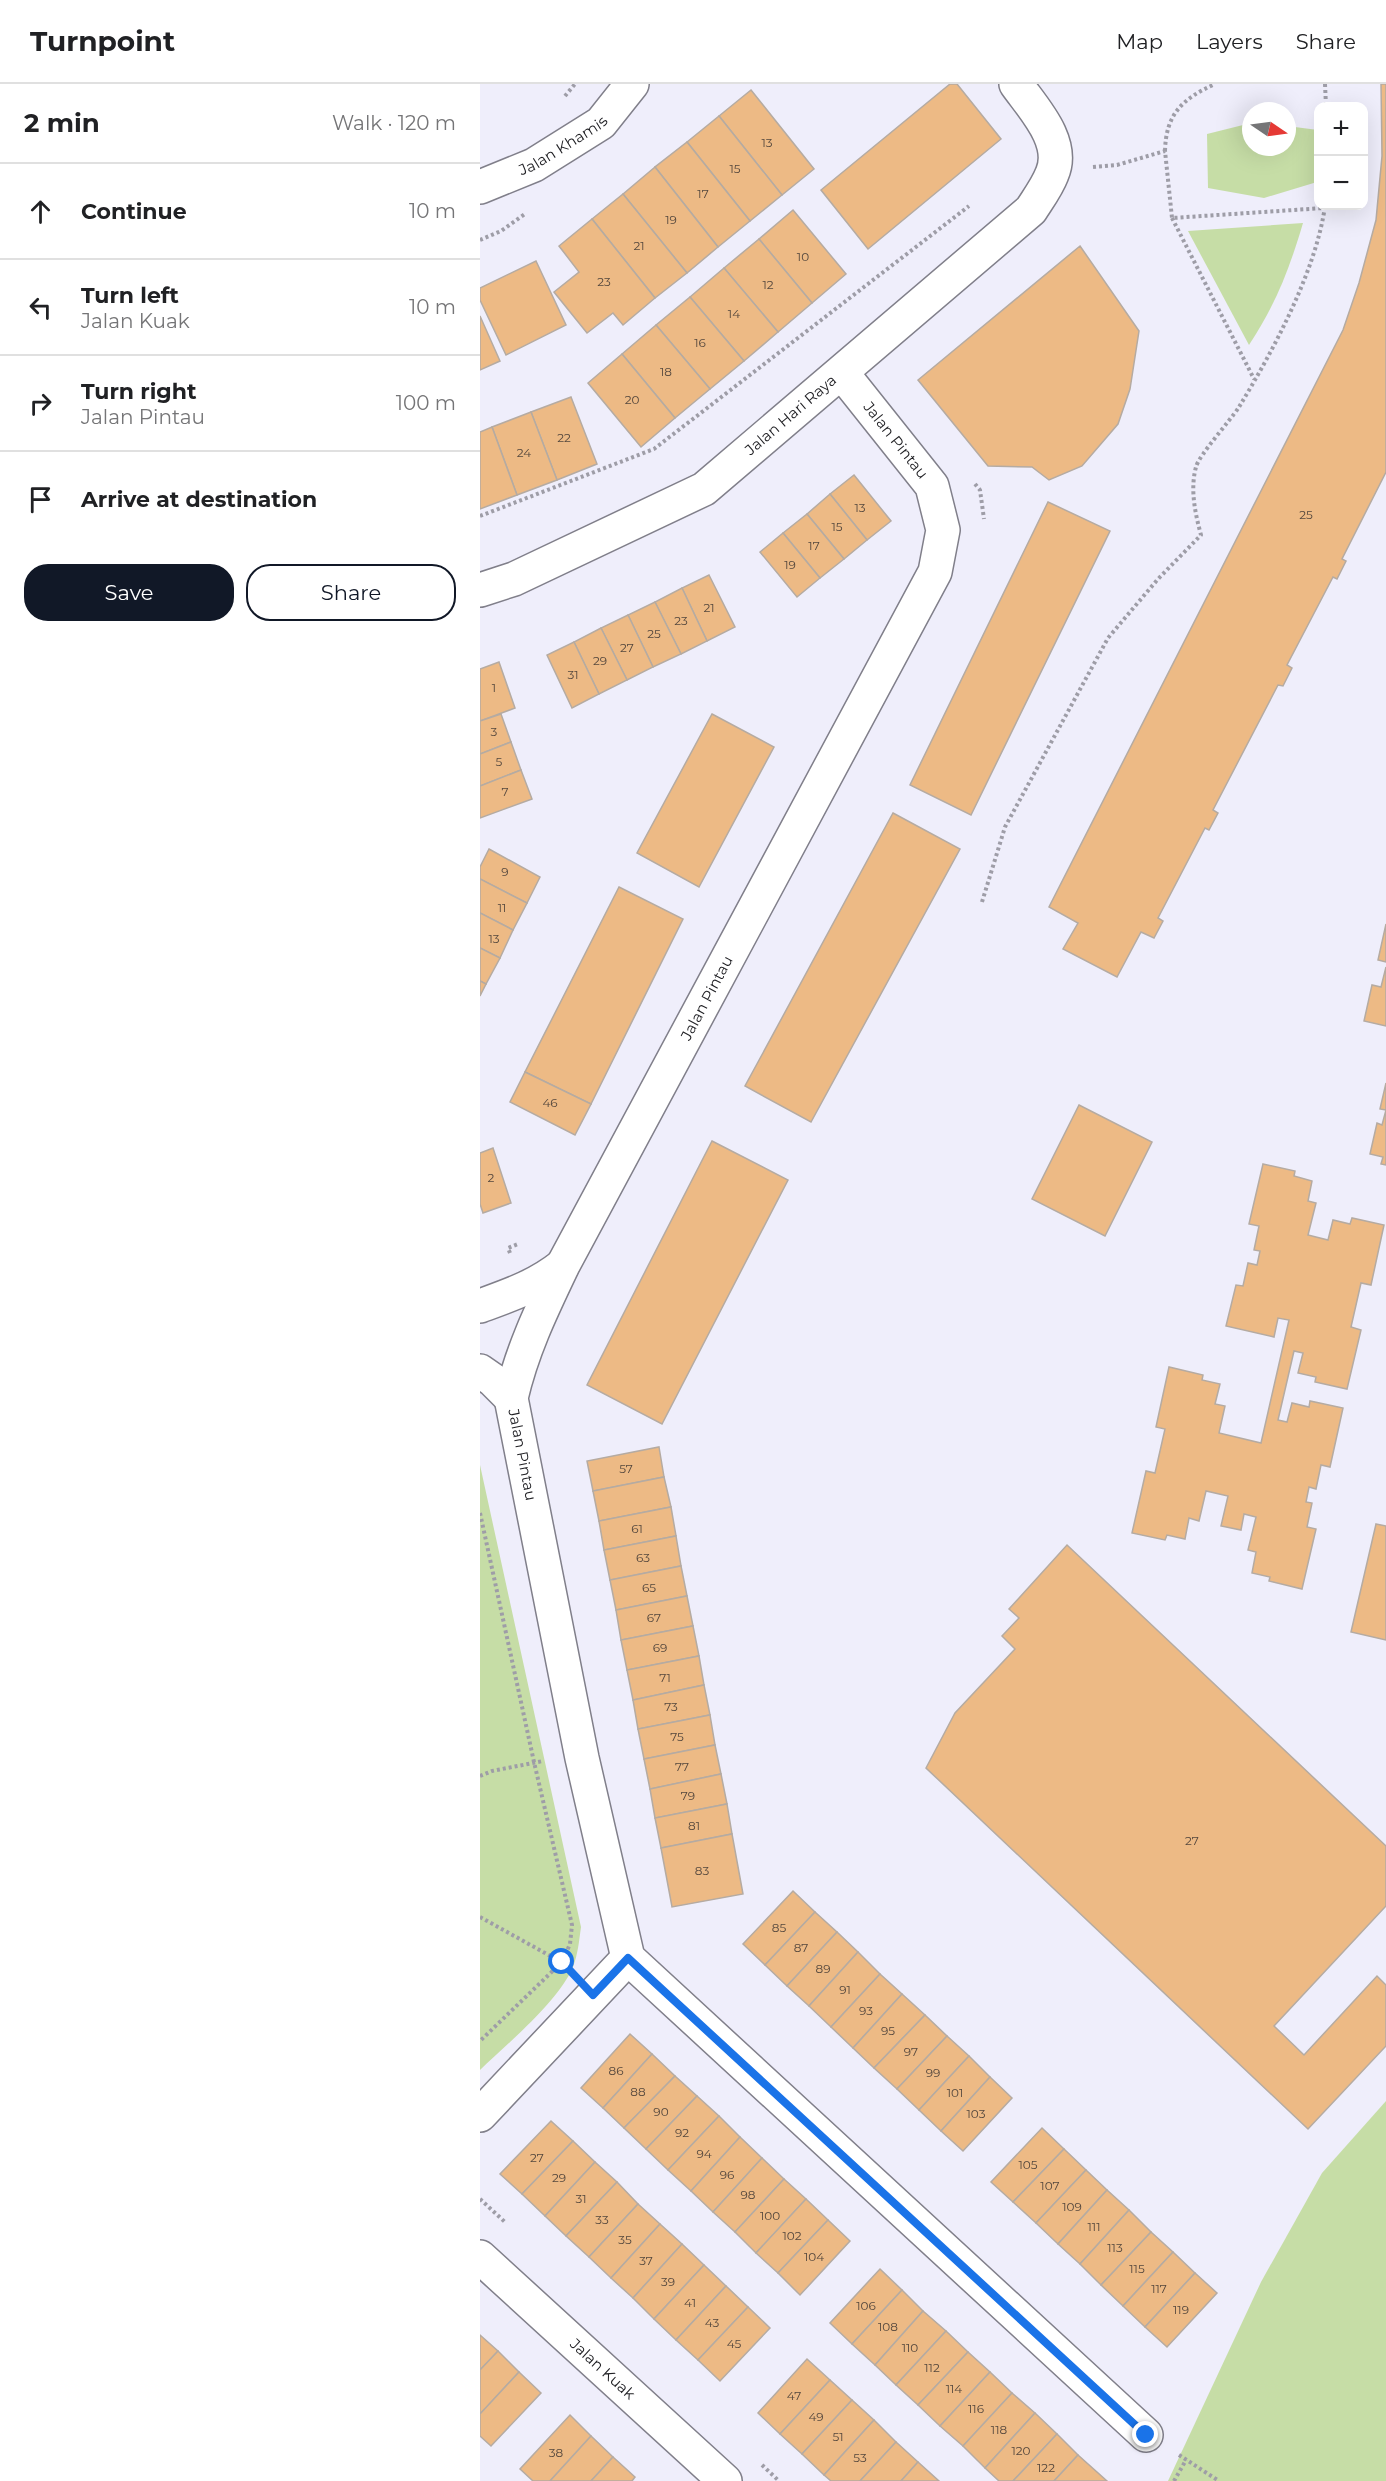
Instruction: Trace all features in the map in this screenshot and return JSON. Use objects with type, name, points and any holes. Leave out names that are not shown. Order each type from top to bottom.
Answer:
[{"type":"street","name":"Jalan Khamis","points":[[480,187],[534,165],[601,123],[632,84]]},
{"type":"street","name":"Jalan Hari Raya","points":[[480,590],[514,579],[704,489],[1031,210],[1053,173],[1055,146],[1039,117],[1016,84]]},
{"type":"street","name":"Jalan Pintau","points":[[628,1958],[582,1758],[511,1398],[519,1363],[563,1265],[935,572],[943,530],[932,486],[842,373]]},
{"type":"street","points":[[480,1306],[543,1281],[563,1265]]},
{"type":"street","points":[[480,1371],[511,1398]]},
{"type":"street","points":[[480,2115],[628,1958],[1146,2435]]},
{"type":"street","name":"Jalan Kuak","points":[[480,2257],[725,2481]]},
{"type":"path","points":[[1215,84],[1201,90],[1174,113],[1166,130],[1172,218],[1254,379]]},
{"type":"path","points":[[1325,84],[1326,102]]},
{"type":"path","points":[[1085,163],[1093,167],[1117,165],[1166,151]]},
{"type":"path","points":[[480,516],[654,449],[970,205]]},
{"type":"path","points":[[1172,218],[1314,208]]},
{"type":"path","points":[[981,902],[1005,828],[1108,638],[1158,579],[1201,535],[1193,506],[1196,465],[1238,409],[1254,379],[1306,274],[1324,210]]},
{"type":"path","points":[[972,481],[980,490],[985,516],[983,525]]},
{"type":"path","points":[[480,1513],[534,1762],[573,1925],[570,1944],[562,1962],[480,2041]]},
{"type":"path","points":[[480,1776],[534,1762],[582,1758]]},
{"type":"path","points":[[480,1917],[562,1962],[593,1995]]},
{"type":"path","points":[[1146,2435],[1219,2481]]},
{"type":"path","points":[[1174,2481],[1186,2460]]},
{"type":"green space","points":[[1242,125],[1242,156],[1296,156],[1296,127],[1314,129],[1314,183],[1264,198],[1208,188],[1207,134]]},
{"type":"green space","points":[[1303,223],[1281,286],[1249,345],[1188,231]]},
{"type":"green space","points":[[480,1465],[581,1927],[575,1962],[566,1980],[544,2008],[480,2070]]},
{"type":"green space","points":[[1386,2101],[1386,2481],[1168,2481],[1261,2282],[1322,2173]]},
{"type":"building","points":[[950,84],[957,84],[1001,139],[868,249],[821,190]]},
{"type":"building","points":[[1381,84],[1386,84],[1386,472],[1342,559],[1346,561],[1337,579],[1333,577],[1287,665],[1292,668],[1283,686],[1278,685],[1213,810],[1218,813],[1209,830],[1205,828],[1158,918],[1163,921],[1154,938],[1141,932],[1117,977],[1063,949],[1078,923],[1049,907],[1343,330],[1359,283],[1376,220],[1382,156]]},
{"type":"building","points":[[751,90],[814,169],[782,195],[719,116]]},
{"type":"building","points":[[719,116],[782,195],[750,221],[687,142]]},
{"type":"building","points":[[687,142],[750,221],[718,247],[655,167]]},
{"type":"building","points":[[655,167],[718,247],[687,273],[623,194]]},
{"type":"building","points":[[623,194],[687,273],[655,298],[592,219]]},
{"type":"building","points":[[793,210],[846,274],[812,303],[759,239]]},
{"type":"building","points":[[592,219],[655,298],[623,325],[613,313],[587,333],[554,292],[579,272],[559,246]]},
{"type":"building","points":[[759,239],[812,303],[778,332],[724,268]]},
{"type":"building","points":[[1080,246],[1139,331],[1130,389],[1118,424],[1082,466],[1049,480],[1032,467],[988,466],[918,380]]},
{"type":"building","points":[[536,261],[566,325],[506,355],[480,300],[480,288]]},
{"type":"building","points":[[724,268],[778,332],[744,361],[690,297]]},
{"type":"building","points":[[690,297],[744,361],[710,389],[656,325]]},
{"type":"building","points":[[480,316],[500,361],[480,370]]},
{"type":"building","points":[[656,325],[710,389],[675,418],[622,354]]},
{"type":"building","points":[[622,354],[675,418],[641,447],[588,383]]},
{"type":"building","points":[[571,397],[597,464],[557,480],[531,412]]},
{"type":"building","points":[[531,412],[557,480],[517,495],[492,427]]},
{"type":"building","points":[[492,427],[517,495],[480,509],[480,432]]},
{"type":"building","points":[[854,475],[891,521],[867,540],[830,494]]},
{"type":"building","points":[[830,494],[867,540],[844,559],[807,514]]},
{"type":"building","points":[[1048,502],[1110,531],[971,815],[910,785]]},
{"type":"building","points":[[807,514],[844,559],[820,578],[783,533]]},
{"type":"building","points":[[783,533],[820,578],[797,597],[760,552]]},
{"type":"building","points":[[709,575],[735,627],[707,641],[682,588]]},
{"type":"building","points":[[682,588],[707,641],[681,654],[655,602]]},
{"type":"building","points":[[655,602],[681,654],[653,667],[628,615]]},
{"type":"building","points":[[628,615],[653,667],[627,680],[601,628]]},
{"type":"building","points":[[601,628],[627,680],[599,694],[574,642]]},
{"type":"building","points":[[574,642],[599,694],[572,708],[547,655]]},
{"type":"building","points":[[499,662],[515,708],[480,721],[480,669]]},
{"type":"building","points":[[501,714],[511,742],[480,754],[480,721]]},
{"type":"building","points":[[712,714],[774,747],[699,887],[637,853]]},
{"type":"building","points":[[511,742],[521,770],[480,786],[480,754]]},
{"type":"building","points":[[521,770],[532,799],[480,818],[480,786]]},
{"type":"building","points":[[893,813],[960,849],[811,1122],[745,1086]]},
{"type":"building","points":[[489,849],[540,877],[527,903],[480,879],[480,867]]},
{"type":"building","points":[[480,879],[527,903],[513,930],[480,913]]},
{"type":"building","points":[[619,887],[683,919],[591,1104],[525,1072]]},
{"type":"building","points":[[480,913],[513,930],[500,958],[480,948]]},
{"type":"building","points":[[1386,924],[1386,962],[1378,960]]},
{"type":"building","points":[[480,948],[500,958],[486,984],[480,981]]},
{"type":"building","points":[[1386,967],[1386,1026],[1364,1021],[1372,985],[1381,987]]},
{"type":"building","points":[[480,981],[486,984],[480,996]]},
{"type":"building","points":[[525,1072],[591,1104],[575,1135],[510,1102]]},
{"type":"building","points":[[1386,1083],[1386,1110],[1380,1109]]},
{"type":"building","points":[[1079,1105],[1152,1142],[1105,1236],[1032,1199]]},
{"type":"building","points":[[1386,1110],[1386,1165],[1381,1164],[1383,1157],[1370,1154],[1377,1123],[1382,1125]]},
{"type":"building","points":[[712,1141],[788,1180],[662,1424],[587,1385]]},
{"type":"building","points":[[493,1148],[511,1203],[483,1213],[480,1204],[480,1153]]},
{"type":"building","points":[[1263,1164],[1295,1171],[1294,1176],[1312,1181],[1308,1201],[1316,1203],[1308,1235],[1328,1240],[1333,1220],[1350,1224],[1352,1218],[1384,1225],[1371,1285],[1361,1283],[1351,1327],[1361,1330],[1347,1389],[1315,1382],[1316,1377],[1298,1373],[1303,1353],[1294,1351],[1278,1420],[1287,1422],[1292,1403],[1309,1407],[1310,1401],[1343,1408],[1330,1467],[1321,1465],[1316,1489],[1309,1487],[1306,1502],[1312,1503],[1307,1527],[1316,1529],[1302,1589],[1269,1581],[1270,1577],[1252,1573],[1256,1552],[1248,1550],[1256,1517],[1244,1514],[1241,1530],[1221,1526],[1228,1496],[1206,1491],[1199,1521],[1189,1518],[1185,1539],[1167,1535],[1165,1540],[1132,1533],[1146,1471],[1155,1473],[1165,1429],[1156,1427],[1169,1367],[1203,1375],[1202,1380],[1220,1384],[1215,1404],[1225,1406],[1219,1433],[1261,1443],[1289,1320],[1278,1318],[1274,1337],[1226,1326],[1236,1285],[1243,1286],[1248,1263],[1257,1265],[1260,1251],[1254,1250],[1259,1226],[1249,1224]]},
{"type":"building","points":[[659,1447],[664,1477],[593,1491],[587,1461]]},
{"type":"building","points":[[664,1477],[671,1507],[599,1521],[593,1491]]},
{"type":"building","points":[[671,1507],[676,1536],[604,1550],[599,1521]]},
{"type":"building","points":[[1376,1524],[1386,1526],[1386,1640],[1351,1632]]},
{"type":"building","points":[[676,1536],[681,1566],[610,1580],[604,1550]]},
{"type":"building","points":[[1067,1545],[1386,1846],[1386,1906],[1274,2026],[1304,2055],[1377,1976],[1386,1985],[1386,2046],[1308,2129],[926,1768],[955,1713],[1015,1649],[1002,1636],[1019,1618],[1009,1609]]},
{"type":"building","points":[[681,1566],[687,1596],[616,1610],[610,1580]]},
{"type":"building","points":[[687,1596],[693,1626],[621,1640],[616,1610]]},
{"type":"building","points":[[693,1626],[699,1656],[627,1670],[621,1640]]},
{"type":"building","points":[[699,1656],[704,1685],[633,1700],[627,1670]]},
{"type":"building","points":[[704,1685],[710,1715],[638,1729],[633,1700]]},
{"type":"building","points":[[710,1715],[715,1745],[644,1759],[638,1729]]},
{"type":"building","points":[[715,1745],[721,1774],[650,1789],[644,1759]]},
{"type":"building","points":[[721,1774],[727,1804],[655,1818],[650,1789]]},
{"type":"building","points":[[727,1804],[732,1834],[661,1848],[655,1818]]},
{"type":"building","points":[[732,1834],[743,1894],[672,1907],[661,1848]]},
{"type":"building","points":[[793,1891],[815,1912],[765,1965],[743,1944]]},
{"type":"building","points":[[815,1912],[837,1932],[787,1986],[765,1965]]},
{"type":"building","points":[[837,1932],[858,1952],[809,2006],[787,1986]]},
{"type":"building","points":[[858,1952],[880,1974],[831,2027],[809,2006]]},
{"type":"building","points":[[880,1974],[902,1994],[853,2048],[831,2027]]},
{"type":"building","points":[[902,1994],[925,2015],[874,2068],[853,2048]]},
{"type":"building","points":[[925,2015],[947,2036],[897,2089],[874,2068]]},
{"type":"building","points":[[630,2034],[652,2054],[603,2108],[581,2088]]},
{"type":"building","points":[[947,2036],[969,2056],[919,2110],[897,2089]]},
{"type":"building","points":[[652,2054],[675,2076],[624,2128],[603,2108]]},
{"type":"building","points":[[969,2056],[990,2077],[941,2131],[919,2110]]},
{"type":"building","points":[[675,2076],[697,2096],[646,2149],[624,2128]]},
{"type":"building","points":[[990,2077],[1012,2098],[963,2151],[941,2131]]},
{"type":"building","points":[[697,2096],[719,2116],[668,2170],[646,2149]]},
{"type":"building","points":[[719,2116],[740,2137],[691,2191],[668,2170]]},
{"type":"building","points":[[551,2121],[573,2141],[522,2194],[500,2174]]},
{"type":"building","points":[[1042,2128],[1064,2149],[1013,2202],[991,2182]]},
{"type":"building","points":[[740,2137],[762,2158],[713,2212],[691,2191]]},
{"type":"building","points":[[573,2141],[595,2162],[545,2216],[522,2194]]},
{"type":"building","points":[[1064,2149],[1086,2170],[1036,2223],[1013,2202]]},
{"type":"building","points":[[762,2158],[784,2179],[735,2232],[713,2212]]},
{"type":"building","points":[[595,2162],[617,2182],[566,2236],[545,2216]]},
{"type":"building","points":[[1086,2170],[1107,2190],[1058,2244],[1036,2223]]},
{"type":"building","points":[[784,2179],[806,2199],[756,2253],[735,2232]]},
{"type":"building","points":[[617,2182],[638,2204],[589,2257],[566,2236]]},
{"type":"building","points":[[1107,2190],[1129,2210],[1080,2264],[1058,2244]]},
{"type":"building","points":[[806,2199],[828,2220],[778,2273],[756,2253]]},
{"type":"building","points":[[638,2204],[660,2224],[611,2278],[589,2257]]},
{"type":"building","points":[[1129,2210],[1151,2232],[1101,2285],[1080,2264]]},
{"type":"building","points":[[828,2220],[850,2241],[800,2295],[778,2273]]},
{"type":"building","points":[[660,2224],[682,2244],[633,2298],[611,2278]]},
{"type":"building","points":[[1151,2232],[1173,2252],[1123,2306],[1101,2285]]},
{"type":"building","points":[[682,2244],[704,2265],[654,2319],[633,2298]]},
{"type":"building","points":[[1173,2252],[1195,2273],[1145,2327],[1123,2306]]},
{"type":"building","points":[[704,2265],[726,2286],[676,2340],[654,2319]]},
{"type":"building","points":[[880,2269],[902,2290],[852,2344],[830,2323]]},
{"type":"building","points":[[1195,2273],[1217,2293],[1167,2347],[1145,2327]]},
{"type":"building","points":[[726,2286],[748,2307],[698,2360],[676,2340]]},
{"type":"building","points":[[902,2290],[923,2311],[875,2365],[852,2344]]},
{"type":"building","points":[[748,2307],[770,2328],[720,2381],[698,2360]]},
{"type":"building","points":[[923,2311],[946,2331],[896,2385],[875,2365]]},
{"type":"building","points":[[946,2331],[968,2352],[918,2405],[896,2385]]},
{"type":"building","points":[[480,2335],[498,2351],[480,2370]]},
{"type":"building","points":[[498,2351],[519,2372],[480,2414],[480,2370]]},
{"type":"building","points":[[968,2352],[990,2372],[940,2426],[918,2405]]},
{"type":"building","points":[[807,2359],[830,2380],[780,2434],[758,2413]]},
{"type":"building","points":[[519,2372],[541,2393],[491,2446],[480,2436],[480,2414]]},
{"type":"building","points":[[990,2372],[1012,2393],[963,2446],[940,2426]]},
{"type":"building","points":[[830,2380],[852,2400],[802,2454],[780,2434]]},
{"type":"building","points":[[1012,2393],[1035,2413],[985,2468],[963,2446]]},
{"type":"building","points":[[852,2400],[874,2420],[824,2475],[802,2454]]},
{"type":"building","points":[[1035,2413],[1057,2434],[1013,2481],[999,2481],[985,2468]]},
{"type":"building","points":[[570,2415],[591,2436],[550,2481],[533,2481],[520,2469]]},
{"type":"building","points":[[874,2420],[896,2442],[860,2481],[831,2481],[824,2475]]},
{"type":"building","points":[[1057,2434],[1078,2455],[1054,2481],[1013,2481]]},
{"type":"building","points":[[591,2436],[613,2457],[591,2481],[550,2481]]},
{"type":"building","points":[[896,2442],[918,2462],[901,2481],[860,2481]]},
{"type":"building","points":[[1078,2455],[1107,2481],[1054,2481]]},
{"type":"building","points":[[613,2457],[635,2477],[632,2481],[591,2481]]},
{"type":"building","points":[[918,2462],[939,2481],[901,2481]]},
{"type":"route","points":[[562,1962],[593,1995],[628,1958],[1146,2435]]}]
